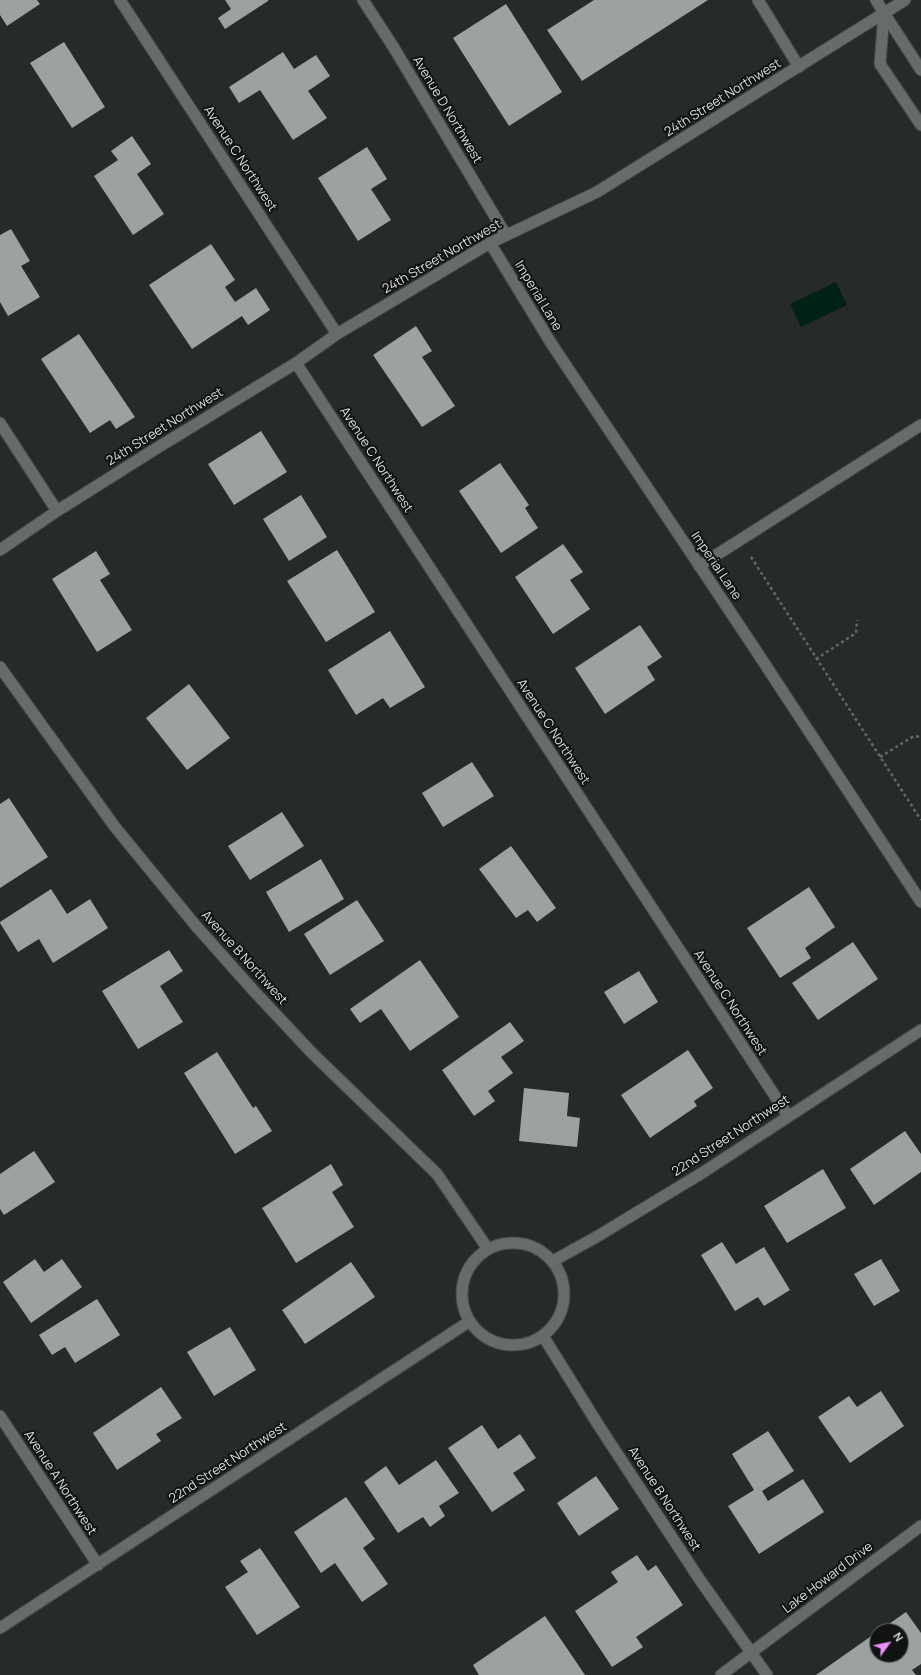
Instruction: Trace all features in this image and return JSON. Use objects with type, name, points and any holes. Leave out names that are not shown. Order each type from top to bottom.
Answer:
[{"type":"street","name":"Avenue C Northwest","points":[[120,0],[337,334]]},
{"type":"street","name":"Avenue D Northwest","points":[[363,0],[394,48],[506,235]]},
{"type":"street","points":[[758,0],[799,67]]},
{"type":"street","points":[[876,0],[921,70]]},
{"type":"street","name":"24th Street Northwest","points":[[0,550],[57,511],[296,363],[337,334],[490,243],[597,192],[905,0]]},
{"type":"street","points":[[884,13],[880,64],[921,125]]},
{"type":"street","name":"Imperial Lane","points":[[490,243],[551,343],[921,902]]},
{"type":"street","name":"Avenue C Northwest","points":[[296,363],[788,1116]]},
{"type":"street","points":[[0,423],[57,511]]},
{"type":"street","points":[[699,566],[921,425]]},
{"type":"street","name":"Avenue B Northwest","points":[[0,667],[115,827],[196,926],[312,1053],[437,1174],[488,1249]]},
{"type":"street","name":"22nd Street Northwest","points":[[553,1261],[702,1174],[788,1116],[921,1030]]},
{"type":"street","points":[[504,1243],[522,1243],[538,1249],[553,1261],[560,1274],[564,1291],[563,1308],[555,1324],[543,1336],[528,1343],[511,1345],[495,1341],[481,1333],[470,1321],[464,1305],[462,1289],[467,1273],[476,1259],[488,1249],[504,1243]]},
{"type":"street","name":"22nd Street Northwest","points":[[0,1628],[470,1321]]},
{"type":"street","name":"Avenue B Northwest","points":[[543,1336],[700,1580],[767,1675]]},
{"type":"street","name":"Avenue A Northwest","points":[[0,1416],[98,1565]]},
{"type":"street","name":"Lake Howard Drive","points":[[721,1675],[921,1526]]},
{"type":"path","points":[[750,558],[921,820]]},
{"type":"path","points":[[816,659],[856,634],[857,620]]},
{"type":"path","points":[[880,757],[914,736],[921,737]]},
{"type":"shaded area","points":[[836,282],[847,305],[801,327],[790,304]]},
{"type":"building","points":[[0,0],[37,0],[40,4],[7,26],[0,15]]},
{"type":"building","points":[[225,0],[268,1],[225,29],[218,18],[231,9]]},
{"type":"building","points":[[594,0],[708,0],[582,81],[547,30]]},
{"type":"building","points":[[506,4],[562,92],[509,126],[453,38]]},
{"type":"building","points":[[64,42],[105,107],[72,128],[30,63]]},
{"type":"building","points":[[283,52],[294,69],[316,55],[330,76],[308,91],[327,118],[293,140],[260,90],[239,103],[229,87]]},
{"type":"building","points":[[132,136],[151,164],[137,174],[164,214],[133,235],[94,176],[118,160],[111,151]]},
{"type":"building","points":[[367,147],[387,179],[371,189],[391,220],[358,241],[318,178]]},
{"type":"building","points":[[11,229],[30,261],[21,266],[40,297],[8,316],[0,302],[0,235]]},
{"type":"building","points":[[211,244],[235,280],[225,287],[235,302],[256,288],[270,310],[248,325],[242,316],[192,349],[149,285]]},
{"type":"building","points":[[416,326],[432,351],[422,357],[455,406],[422,427],[373,355]]},
{"type":"building","points":[[79,334],[135,417],[116,429],[110,420],[90,433],[41,359]]},
{"type":"building","points":[[261,431],[287,472],[234,505],[208,464]]},
{"type":"building","points":[[500,463],[529,505],[525,508],[538,528],[501,553],[459,491]]},
{"type":"building","points":[[301,495],[327,537],[289,561],[263,519]]},
{"type":"building","points":[[563,544],[583,572],[570,580],[590,609],[553,634],[515,577]]},
{"type":"building","points":[[337,550],[375,612],[326,642],[287,581]]},
{"type":"building","points":[[96,551],[110,574],[100,580],[132,630],[97,652],[52,579]]},
{"type":"building","points":[[640,625],[662,657],[647,667],[655,680],[605,714],[575,668]]},
{"type":"building","points":[[390,631],[425,687],[390,708],[383,698],[356,715],[328,670]]},
{"type":"building","points":[[189,684],[230,738],[187,770],[146,718]]},
{"type":"building","points":[[472,762],[494,796],[443,827],[422,793]]},
{"type":"building","points":[[9,798],[48,857],[0,888],[0,804]]},
{"type":"building","points":[[282,812],[304,846],[250,880],[228,846]]},
{"type":"building","points":[[511,846],[556,908],[537,922],[528,910],[516,918],[479,869]]},
{"type":"building","points":[[321,859],[344,899],[289,932],[266,892]]},
{"type":"building","points":[[809,887],[835,927],[805,948],[811,958],[780,978],[747,928]]},
{"type":"building","points":[[51,889],[67,914],[90,899],[108,928],[53,963],[39,939],[18,952],[0,923]]},
{"type":"building","points":[[357,900],[384,941],[330,975],[304,934]]},
{"type":"building","points":[[853,942],[878,979],[818,1020],[792,983]]},
{"type":"building","points":[[169,950],[183,971],[160,986],[183,1022],[138,1049],[102,991]]},
{"type":"building","points":[[420,960],[459,1017],[410,1051],[381,1009],[360,1023],[350,1009]]},
{"type":"building","points":[[639,971],[658,1002],[624,1024],[604,992]]},
{"type":"building","points":[[510,1022],[524,1041],[501,1057],[513,1073],[488,1091],[495,1101],[474,1116],[442,1070]]},
{"type":"building","points":[[688,1050],[713,1088],[694,1101],[697,1106],[650,1138],[621,1095]]},
{"type":"building","points":[[217,1052],[253,1108],[256,1106],[272,1131],[235,1154],[184,1073]]},
{"type":"building","points":[[524,1088],[569,1093],[567,1116],[580,1118],[577,1147],[519,1141]]},
{"type":"building","points":[[905,1131],[921,1154],[921,1172],[874,1205],[850,1169]]},
{"type":"building","points":[[34,1151],[55,1182],[4,1215],[0,1209],[0,1174]]},
{"type":"building","points":[[331,1164],[343,1185],[332,1192],[354,1227],[296,1263],[262,1208]]},
{"type":"building","points":[[823,1169],[846,1208],[787,1243],[764,1206]]},
{"type":"building","points":[[722,1242],[736,1264],[764,1247],[790,1290],[764,1306],[758,1297],[735,1311],[701,1255]]},
{"type":"building","points":[[35,1259],[44,1272],[62,1259],[82,1287],[31,1323],[3,1282]]},
{"type":"building","points":[[881,1259],[900,1291],[874,1306],[854,1274]]},
{"type":"building","points":[[351,1262],[375,1297],[305,1344],[282,1310]]},
{"type":"building","points":[[97,1299],[120,1335],[75,1363],[65,1347],[52,1355],[39,1335]]},
{"type":"building","points":[[230,1327],[256,1370],[214,1396],[187,1352]]},
{"type":"building","points":[[161,1387],[182,1418],[156,1434],[161,1441],[117,1470],[93,1433]]},
{"type":"building","points":[[881,1391],[904,1426],[850,1463],[818,1417],[849,1396],[857,1407]]},
{"type":"building","points":[[482,1425],[498,1449],[520,1434],[536,1458],[513,1473],[525,1490],[492,1512],[448,1448]]},
{"type":"building","points":[[768,1431],[794,1471],[762,1491],[768,1501],[803,1479],[824,1512],[759,1554],[728,1506],[754,1490],[732,1454]]},
{"type":"building","points":[[436,1460],[459,1493],[439,1506],[445,1516],[430,1527],[423,1517],[398,1533],[364,1482],[386,1466],[399,1485]]},
{"type":"building","points":[[596,1476],[619,1509],[579,1536],[557,1503]]},
{"type":"building","points":[[346,1497],[375,1539],[363,1548],[388,1584],[362,1602],[335,1563],[321,1573],[294,1532]]},
{"type":"building","points":[[260,1548],[300,1607],[257,1635],[225,1587],[248,1572],[240,1561]]},
{"type":"building","points":[[637,1555],[648,1571],[656,1565],[683,1605],[636,1637],[643,1647],[612,1667],[575,1611],[618,1582],[611,1572]]},
{"type":"building","points":[[906,1612],[921,1633],[921,1664],[912,1670],[916,1675],[816,1675],[869,1638],[869,1663],[909,1663],[909,1623],[890,1623]]},
{"type":"building","points":[[545,1616],[585,1675],[479,1675],[473,1665]]}]
